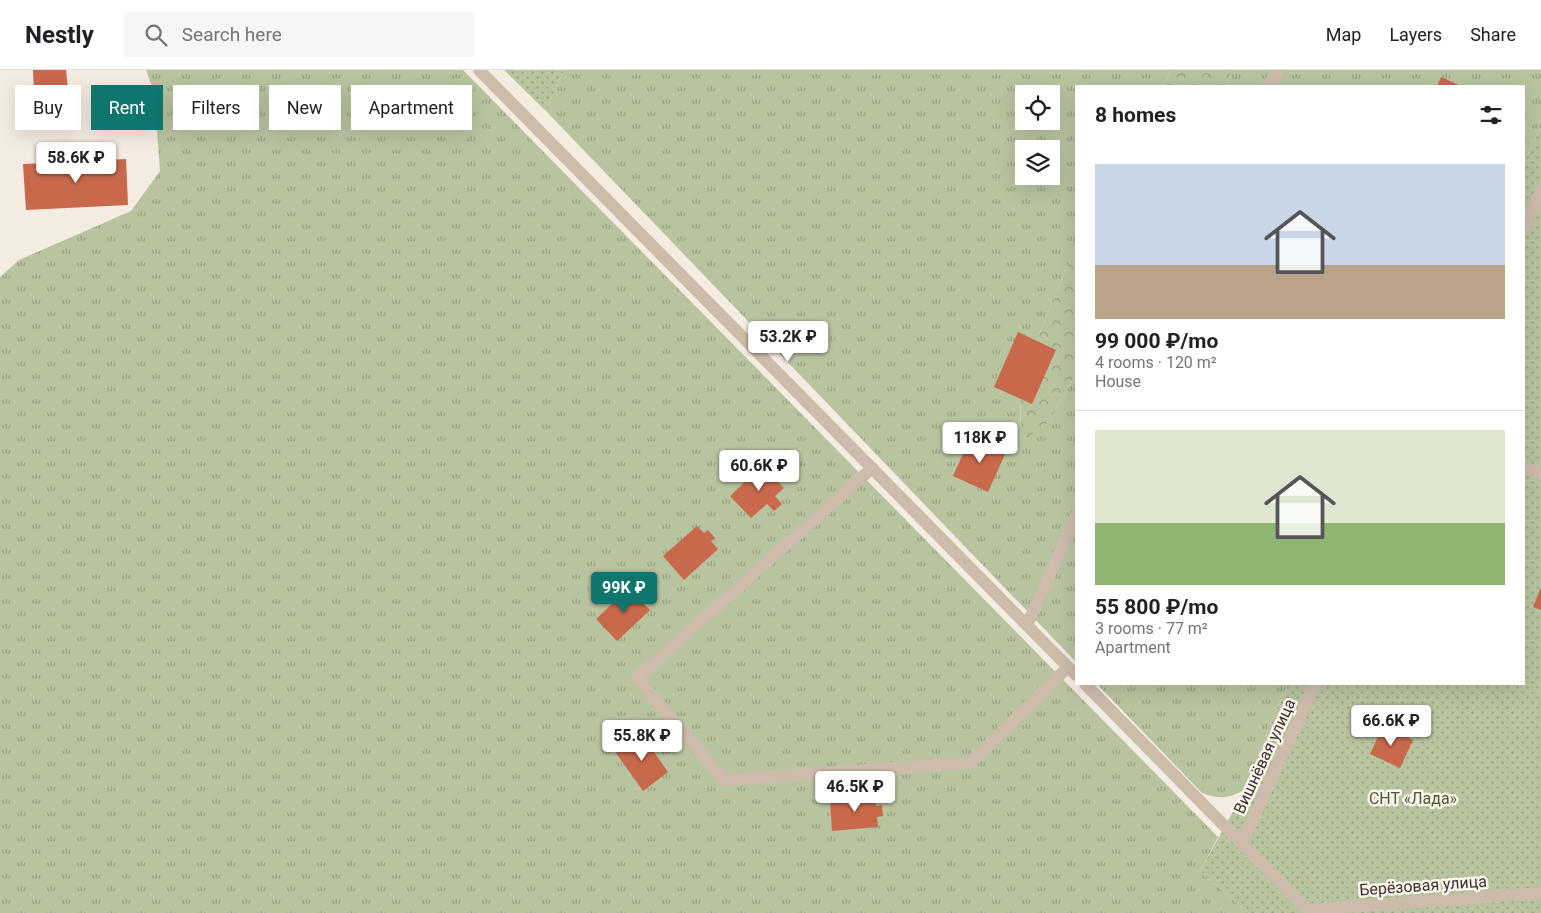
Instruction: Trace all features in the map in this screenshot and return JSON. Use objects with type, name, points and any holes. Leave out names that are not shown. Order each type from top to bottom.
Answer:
[{"type":"street","points":[[479,70],[872,468],[1027,625],[1072,671],[970,763],[724,780],[637,678],[872,468]]},
{"type":"street","points":[[1270,85],[1277,70]]},
{"type":"street","points":[[1525,226],[1541,191]]},
{"type":"street","points":[[1525,468],[1541,473]]},
{"type":"street","points":[[1027,625],[1075,518]]},
{"type":"street","points":[[1086,685],[1309,911]]},
{"type":"street","name":"Вишнёвая улица","points":[[1242,843],[1315,685]]},
{"type":"street","name":"Берёзовая улица","points":[[1309,911],[1541,893]]},
{"type":"green space","points":[[146,70],[463,70],[1218,837],[1200,871],[1249,913],[0,913],[0,277],[19,260],[131,211],[160,171],[157,130],[163,130],[163,85],[151,85]]},
{"type":"green space","points":[[504,70],[564,70],[546,111]]},
{"type":"green space","points":[[564,70],[1171,70],[1164,85],[1075,85],[1075,252],[1065,271],[1020,381],[1021,441],[1049,422],[1075,375],[1075,661],[546,111]]},
{"type":"green space","points":[[1171,70],[1232,70],[1225,85],[1164,85]]},
{"type":"green space","points":[[1232,70],[1541,70],[1541,125],[1525,161],[1525,85],[1225,85]]},
{"type":"green space","name":"СНТ «Лада»","points":[[1541,125],[1541,913],[1249,913],[1200,871],[1245,790],[1288,685],[1525,685],[1525,161]]},
{"type":"green space","points":[[1075,252],[1075,375],[1049,422],[1021,442],[1020,381],[1065,271]]},
{"type":"green space","points":[[1098,685],[1288,685],[1245,790],[1234,795],[1219,797],[1202,793]]},
{"type":"building","points":[[33,70],[66,70],[68,85],[34,85]]},
{"type":"building","points":[[1441,77],[1459,85],[1437,85]]},
{"type":"building","points":[[126,159],[128,205],[26,210],[23,164]]},
{"type":"building","points":[[1018,332],[1056,350],[1032,404],[994,387]]},
{"type":"building","points":[[971,436],[1006,452],[988,492],[953,476]]},
{"type":"building","points":[[763,465],[769,472],[774,468],[781,476],[777,481],[784,488],[775,496],[782,504],[774,511],[767,504],[751,518],[730,496]]},
{"type":"building","points":[[697,526],[704,533],[708,530],[715,538],[711,541],[718,549],[684,580],[663,556]]},
{"type":"building","points":[[1541,587],[1541,610],[1533,607]]},
{"type":"building","points":[[629,588],[636,595],[640,591],[648,599],[643,603],[650,610],[617,641],[596,619]]},
{"type":"building","points":[[1383,726],[1413,740],[1400,768],[1370,754]]},
{"type":"building","points":[[642,735],[668,772],[643,791],[616,753],[624,747],[621,743],[630,737],[633,741]]},
{"type":"building","points":[[875,796],[876,806],[882,805],[883,816],[877,817],[878,827],[832,831],[830,800]]}]
